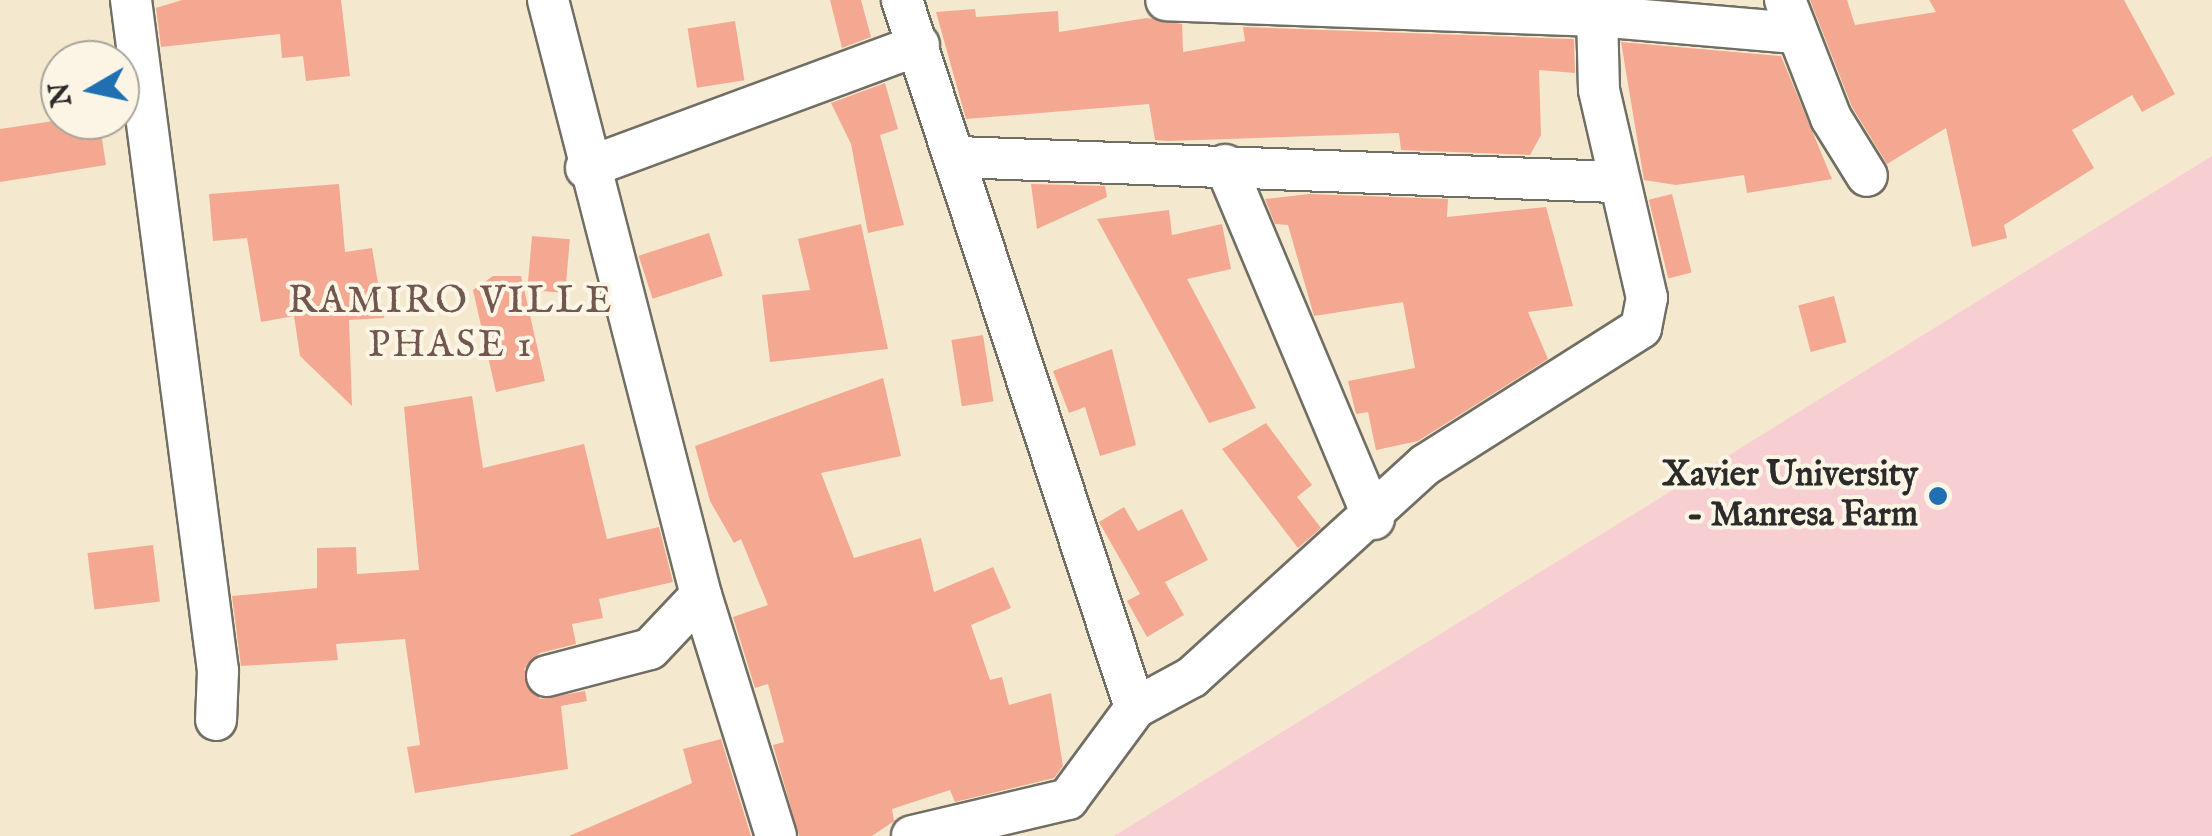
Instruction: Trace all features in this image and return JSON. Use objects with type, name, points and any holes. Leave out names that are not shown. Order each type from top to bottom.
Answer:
[{"type":"street","points":[[131,0],[218,671],[216,720]]},
{"type":"street","points":[[548,0],[586,168],[701,595],[776,836]]},
{"type":"street","points":[[902,0],[958,157],[1135,708]]},
{"type":"street","points":[[1166,0],[1597,16],[1790,16],[1867,176]]},
{"type":"street","points":[[912,836],[1068,798],[1135,708],[1192,677],[1374,518],[1425,465],[1642,328],[1647,298],[1616,182],[1597,16]]},
{"type":"street","points":[[586,168],[920,44]]},
{"type":"street","points":[[958,157],[1616,182]]},
{"type":"street","points":[[1225,165],[1374,518]]},
{"type":"street","points":[[547,676],[650,649],[701,595]]},
{"type":"shaded area","name":"Xavier University - Manresa Farm","points":[[2212,156],[2212,836],[1114,836]]},
{"type":"building","points":[[182,0],[341,0],[350,76],[306,81],[303,56],[282,58],[280,34],[161,47],[156,8]]},
{"type":"building","points":[[830,0],[861,0],[871,37],[842,48]]},
{"type":"building","points":[[1810,0],[1847,0],[1855,25],[1936,12],[1929,0],[2124,0],[2175,94],[2142,112],[2132,95],[2072,130],[2094,168],[2004,225],[2007,238],[1972,247],[1946,128],[1887,164],[1852,107]]},
{"type":"building","points":[[975,9],[976,17],[1058,11],[1059,32],[1147,18],[1182,24],[1183,52],[1245,41],[1243,27],[1574,39],[1575,73],[1539,70],[1541,135],[1530,155],[1401,150],[1399,133],[1155,140],[1149,104],[966,119],[936,12]]},
{"type":"building","points":[[735,21],[744,80],[697,88],[688,29]]},
{"type":"building","points":[[1621,42],[1781,56],[1832,179],[1747,193],[1744,175],[1676,185],[1644,180]]},
{"type":"building","points":[[885,83],[898,129],[880,135],[904,225],[868,233],[851,144],[831,103]]},
{"type":"building","points":[[40,123],[40,140],[102,140],[106,165],[0,182],[0,129]]},
{"type":"building","points":[[339,184],[345,252],[372,248],[384,318],[349,320],[352,406],[300,356],[294,316],[261,322],[247,238],[213,241],[209,194]]},
{"type":"building","points":[[1031,184],[1105,186],[1107,197],[1037,229]]},
{"type":"building","points":[[1309,194],[1448,199],[1447,217],[1546,207],[1573,306],[1528,312],[1548,359],[1418,441],[1376,450],[1368,412],[1356,414],[1348,381],[1415,368],[1403,302],[1314,316],[1288,225],[1275,224],[1265,199]]},
{"type":"building","points":[[1672,194],[1692,273],[1668,278],[1649,200]]},
{"type":"building","points":[[1169,210],[1172,235],[1222,224],[1231,269],[1187,279],[1256,408],[1209,423],[1097,219]]},
{"type":"building","points":[[861,224],[888,349],[770,362],[762,295],[810,290],[798,239]]},
{"type":"building","points":[[709,233],[723,276],[653,299],[639,256]]},
{"type":"building","points":[[532,236],[570,239],[565,293],[527,290]]},
{"type":"building","points":[[493,276],[521,276],[545,381],[496,392],[473,290]]},
{"type":"building","points":[[1834,296],[1846,342],[1811,352],[1798,306]]},
{"type":"building","points":[[983,335],[993,401],[962,406],[951,340]]},
{"type":"building","points":[[1112,349],[1136,445],[1100,456],[1085,407],[1069,413],[1053,371]]},
{"type":"building","points":[[883,378],[901,456],[821,473],[854,558],[921,538],[934,592],[993,567],[1011,608],[971,625],[990,680],[1002,677],[1009,705],[1051,693],[1063,766],[1054,778],[955,802],[950,790],[892,809],[894,821],[872,836],[799,836],[773,745],[784,742],[768,684],[755,688],[733,617],[768,605],[741,539],[734,543],[710,501],[695,446]]},
{"type":"building","points":[[472,396],[483,468],[584,444],[607,539],[659,527],[673,582],[599,599],[603,618],[572,624],[576,644],[540,653],[524,669],[540,699],[585,691],[587,701],[561,706],[568,769],[415,793],[407,747],[420,745],[405,639],[336,644],[338,660],[241,666],[232,596],[317,588],[317,548],[356,547],[357,574],[419,570],[404,407]]},
{"type":"building","points":[[1266,423],[1312,485],[1297,497],[1321,528],[1298,548],[1222,449]]},
{"type":"building","points":[[1124,507],[1138,531],[1182,509],[1208,560],[1165,582],[1184,615],[1147,637],[1127,601],[1140,594],[1099,522]]},
{"type":"building","points":[[153,545],[160,602],[94,610],[87,553]]},
{"type":"building","points":[[721,739],[751,836],[569,836],[692,783],[683,749]]},
{"type":"place","name":"Xavier University - Manresa Farm","points":[[1938,496]]},
{"type":"district","name":"RAMIRO VILLE PHASE 1","points":[[451,325]]}]
